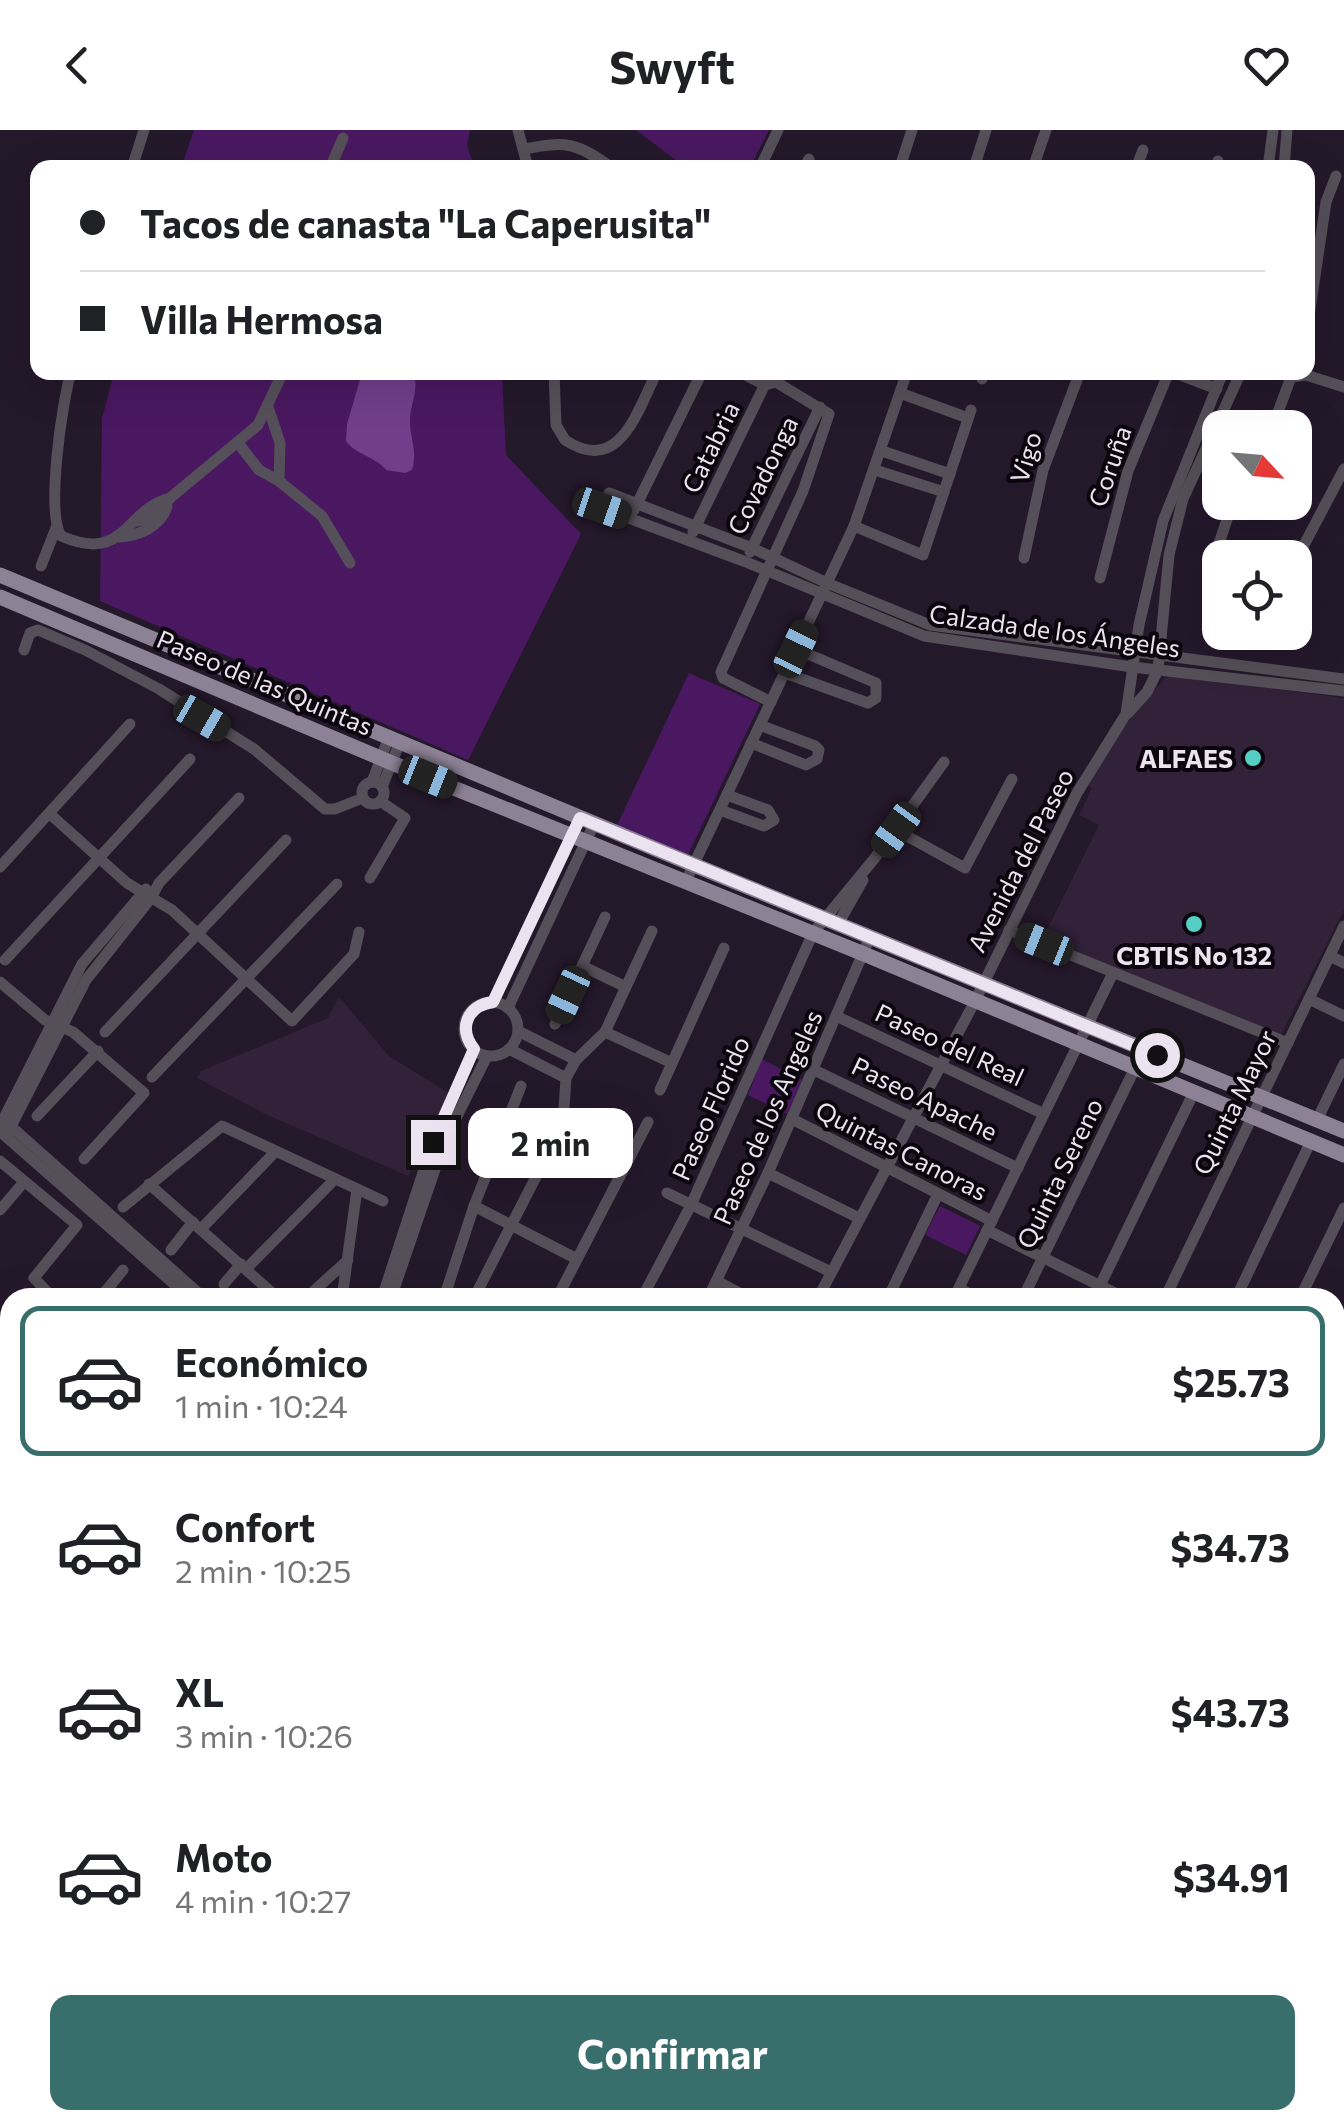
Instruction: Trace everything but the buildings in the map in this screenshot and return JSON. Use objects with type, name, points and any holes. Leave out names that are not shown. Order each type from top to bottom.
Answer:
[{"type":"main road","name":"Paseo de las Quintas","points":[[0,574],[694,866],[1344,1131]]},
{"type":"main road","name":"Paseo de las Quintas","points":[[0,596],[386,760],[1344,1155]]},
{"type":"street","points":[[135,160],[144,130]]},
{"type":"street","points":[[518,130],[526,160]]},
{"type":"street","points":[[764,160],[778,130]]},
{"type":"street","points":[[902,160],[912,130]]},
{"type":"street","points":[[977,160],[986,130]]},
{"type":"street","points":[[1036,160],[1046,130]]},
{"type":"street","points":[[1269,160],[1273,130]]},
{"type":"street","points":[[1285,160],[1288,130]]},
{"type":"street","points":[[333,160],[343,138]]},
{"type":"street","points":[[524,149],[569,143],[601,160]]},
{"type":"street","points":[[1139,160],[1143,150]]},
{"type":"street","points":[[1315,276],[1326,202],[1336,176]]},
{"type":"street","points":[[1315,379],[1344,387]]},
{"type":"street","points":[[41,566],[56,528],[60,425],[69,380]]},
{"type":"street","points":[[116,538],[137,521],[140,513],[157,501],[170,498],[238,444],[258,424],[280,380]]},
{"type":"street","points":[[554,380],[556,425],[565,440],[594,452],[620,442],[652,380]]},
{"type":"street","points":[[630,518],[698,380]]},
{"type":"street","name":"Catabria","points":[[689,540],[770,380]]},
{"type":"street","points":[[771,702],[720,674],[808,479],[824,410],[774,380]]},
{"type":"street","points":[[686,882],[854,526],[904,380]]},
{"type":"street","name":"Vigo","points":[[1024,558],[1042,470],[1077,380]]},
{"type":"street","name":"Coruña","points":[[1100,578],[1128,471],[1168,380]]},
{"type":"street","name":"Avenida del Paseo","points":[[1208,410],[1220,380]]},
{"type":"street","points":[[1226,410],[1239,380]]},
{"type":"street","points":[[1279,410],[1292,380]]},
{"type":"street","points":[[854,526],[920,556],[924,554],[970,414],[900,393]]},
{"type":"street","points":[[268,407],[280,443],[279,481]]},
{"type":"street","name":"Covadonga","points":[[746,562],[824,410]]},
{"type":"street","name":"Avenida del Paseo","points":[[823,1288],[983,984],[1076,793],[1126,714],[1134,652],[1163,521],[1202,426]]},
{"type":"street","points":[[238,444],[259,470],[279,481],[327,522],[350,564]]},
{"type":"street","points":[[882,451],[950,474]]},
{"type":"street","points":[[1126,714],[1147,692],[1158,670],[1164,591],[1174,530],[1183,499],[1202,460]]},
{"type":"street","points":[[1307,540],[1344,468]]},
{"type":"street","points":[[875,470],[944,492]]},
{"type":"street","name":"Calzada de los Ángeles","points":[[609,493],[772,557],[825,590],[924,636],[1132,667],[1344,691]]},
{"type":"street","points":[[56,528],[61,536],[82,543],[130,536],[157,524],[164,517],[170,498]]},
{"type":"street","name":"Calzada de los Ángeles","points":[[602,508],[766,570],[930,625],[1344,680]]},
{"type":"street","points":[[24,650],[30,634],[38,630],[126,670],[254,749],[325,808],[335,810],[363,798]]},
{"type":"street","points":[[785,673],[868,703],[876,698],[876,683],[796,649]]},
{"type":"street","points":[[0,867],[130,724]]},
{"type":"street","points":[[752,743],[806,766],[817,759],[815,746],[760,725]]},
{"type":"street","points":[[370,878],[405,818],[378,790],[362,790],[363,798],[371,804],[378,790],[395,740]]},
{"type":"street","points":[[6,960],[190,759]]},
{"type":"street","name":"Paseo Florido","points":[[647,1288],[691,1205],[812,933],[831,921],[944,762]]},
{"type":"street","points":[[896,830],[966,868],[1012,779]]},
{"type":"street","points":[[720,810],[764,826],[774,820],[768,810],[727,795]]},
{"type":"street","points":[[180,1288],[3,1126],[56,1025],[146,895],[239,798]]},
{"type":"street","points":[[50,815],[97,858],[172,910],[294,1021],[354,954],[360,932]]},
{"type":"street","points":[[493,1002],[587,821]]},
{"type":"street","points":[[508,1008],[579,838]]},
{"type":"street","points":[[105,1032],[286,840]]},
{"type":"street","points":[[152,1077],[337,884]]},
{"type":"street","points":[[555,1024],[605,916]]},
{"type":"street","name":"Quinta Mayor","points":[[1170,1288],[1344,926]]},
{"type":"street","points":[[1009,930],[1288,1044]]},
{"type":"street","points":[[479,1288],[563,1124],[566,1078],[576,1060],[605,1032],[652,931]]},
{"type":"street","name":"Paseo de los Angeles","points":[[712,1288],[792,1120],[870,938]]},
{"type":"street","points":[[660,1090],[724,948]]},
{"type":"street","points":[[1330,956],[1344,963]]},
{"type":"street","points":[[582,966],[626,987]]},
{"type":"street","points":[[958,1288],[1113,973]]},
{"type":"street","points":[[0,982],[98,1051],[143,1095],[84,1160]]},
{"type":"street","points":[[1308,999],[1344,1016]]},
{"type":"street","points":[[508,1050],[518,1031],[516,1018],[508,1008],[493,1002],[476,1007],[468,1016],[465,1034],[474,1049],[487,1056],[508,1050],[566,1078]]},
{"type":"street","name":"Paseo del Real","points":[[836,1016],[1044,1114]]},
{"type":"street","points":[[518,1031],[576,1060]]},
{"type":"street","points":[[605,1032],[672,1063]]},
{"type":"street","points":[[385,1288],[433,1142],[474,1049]]},
{"type":"street","points":[[38,1116],[98,1051]]},
{"type":"street","points":[[394,1288],[445,1140],[487,1056]]},
{"type":"street","points":[[1317,1120],[1344,1064]]},
{"type":"street","name":"Quinta Sereno","points":[[1028,1288],[1135,1068]]},
{"type":"street","name":"Paseo Apache","points":[[812,1069],[1018,1168]]},
{"type":"street","points":[[447,1288],[474,1206],[521,1086]]},
{"type":"street","points":[[1099,1288],[1194,1092]]},
{"type":"street","name":"Quintas Canoras","points":[[792,1120],[938,1194],[1091,1288]]},
{"type":"street","points":[[562,1288],[648,1122]]},
{"type":"street","points":[[563,1124],[631,1155]]},
{"type":"street","points":[[123,1207],[217,1126],[382,1201]]},
{"type":"street","points":[[1241,1288],[1312,1141]]},
{"type":"street","points":[[170,1250],[275,1152]]},
{"type":"street","points":[[0,1161],[77,1226],[34,1278],[44,1288]]},
{"type":"street","points":[[768,1173],[860,1218]]},
{"type":"street","points":[[224,1284],[335,1179]]},
{"type":"street","points":[[46,1199],[66,1180]]},
{"type":"street","points":[[0,1210],[24,1182]]},
{"type":"street","points":[[149,1184],[267,1288]]},
{"type":"street","points":[[58,1210],[77,1190]]},
{"type":"street","points":[[77,1190],[193,1288]]},
{"type":"street","points":[[344,1288],[357,1190]]},
{"type":"street","points":[[666,1192],[832,1272]]},
{"type":"street","points":[[893,1288],[938,1194]]},
{"type":"street","points":[[474,1206],[578,1259]]},
{"type":"street","points":[[1305,1288],[1344,1208]]},
{"type":"street","points":[[317,1288],[348,1260]]},
{"type":"street","points":[[108,1288],[123,1270]]},
{"type":"street","points":[[716,1280],[731,1288]]},
{"type":"shaded area","points":[[194,130],[470,130],[467,145],[472,160],[184,160]]},
{"type":"shaded area","points":[[636,130],[769,130],[754,160],[676,160]]},
{"type":"shaded area","points":[[112,380],[502,380],[506,455],[581,534],[468,760],[100,601],[102,418]]},
{"type":"shaded area","points":[[360,380],[414,380],[410,421],[412,470],[386,470],[355,449],[346,441]]},
{"type":"shaded area","points":[[689,673],[760,704],[688,855],[617,825]]},
{"type":"shaded area","points":[[1175,676],[1344,698],[1344,910],[1281,1035],[1043,938],[1099,825],[1079,815],[1092,788],[1086,785],[1134,713],[1165,678]]},
{"type":"shaded area","points":[[339,997],[389,1056],[450,1094],[408,1176],[261,1112],[197,1078],[201,1071],[328,1018]]},
{"type":"shaded area","points":[[762,1059],[802,1080],[787,1114],[748,1095]]},
{"type":"shaded area","points":[[940,1206],[980,1226],[966,1255],[925,1235]]},
{"type":"place","name":"ALFAES","points":[[1253,758]]},
{"type":"place","name":"CBTIS No 132","points":[[1194,924]]},
{"type":"route","points":[[433,1142],[474,1049],[465,1034],[468,1016],[476,1007],[493,1002],[580,818],[1157,1055]]}]
